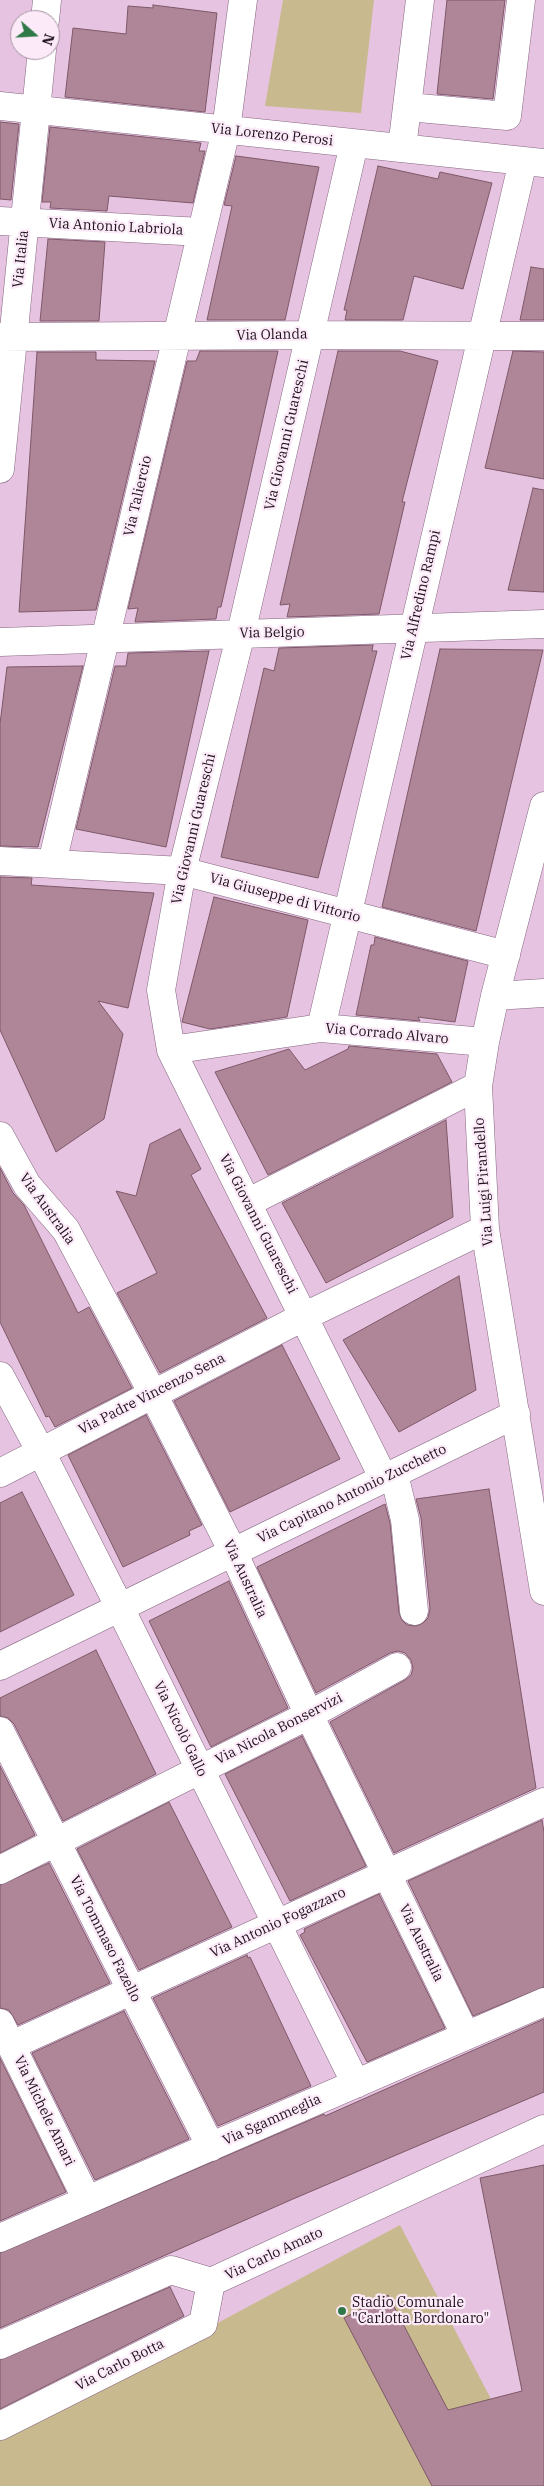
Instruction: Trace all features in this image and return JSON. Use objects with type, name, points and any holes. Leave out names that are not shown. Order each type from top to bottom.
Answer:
[{"type":"street","name":"Via Taliercio","points":[[52,863],[226,130],[243,0]]},
{"type":"street","points":[[402,148],[420,0]]},
{"type":"street","points":[[408,107],[507,116],[521,0]]},
{"type":"street","name":"Via Italia","points":[[0,469],[12,222],[37,110],[41,60]]},
{"type":"street","name":"Via Lorenzo Perosi","points":[[0,106],[534,162]]},
{"type":"street","name":"Via Giovanni Guareschi","points":[[354,144],[241,633],[182,871],[161,990],[171,1050],[247,1203],[389,1476],[405,1520],[414,1612]]},
{"type":"street","name":"Via Alfredino Rampi","points":[[321,1028],[482,337],[534,162]]},
{"type":"street","name":"Via Antonio Labriola","points":[[12,222],[201,232]]},
{"type":"street","name":"Via Olanda","points":[[6,337],[544,336]]},
{"type":"street","name":"Via Belgio","points":[[0,642],[241,633],[413,630],[544,624]]},
{"type":"street","name":"Via Luigi Pirandello","points":[[544,806],[484,1042],[478,1086],[485,1230],[544,1590]]},
{"type":"street","name":"Via Giuseppe di Vittorio","points":[[0,861],[182,871],[506,955]]},
{"type":"street","points":[[495,996],[544,993]]},
{"type":"street","name":"Via Corrado Alvaro","points":[[171,1050],[321,1028],[484,1042]]},
{"type":"street","points":[[247,1203],[478,1086]]},
{"type":"street","name":"Via Australia","points":[[0,1136],[27,1185],[66,1230],[152,1394],[233,1552],[309,1715],[466,2036]]},
{"type":"street","name":"Via Padre Vincenzo Sena","points":[[0,1473],[305,1316],[485,1230]]},
{"type":"street","name":"Via Nicolò Gallo","points":[[0,1376],[41,1452],[201,1769],[275,1924],[356,2084]]},
{"type":"street","name":"Via Capitano Antonio Zucchetto","points":[[0,1666],[516,1414]]},
{"type":"street","name":"Via Nicola Bonservizi","points":[[0,1870],[309,1715],[397,1667]]},
{"type":"street","name":"Via Tommaso Fazello","points":[[0,1731],[211,2147]]},
{"type":"street","name":"Via Antonio Fogazzaro","points":[[6,2034],[132,1990],[544,1802]]},
{"type":"street","name":"Via Sgammeglia","points":[[0,2238],[544,2002]]},
{"type":"street","name":"Via Michele Amari","points":[[6,2034],[86,2200]]},
{"type":"street","name":"Via Carlo Amato","points":[[0,2345],[171,2270],[211,2282],[544,2129]]},
{"type":"street","name":"Via Carlo Botta","points":[[0,2426],[203,2324],[211,2282]]},
{"type":"shaded area","points":[[283,0],[374,0],[361,113],[265,106]]},
{"type":"shaded area","name":"Stadio Comunale \"Carlotta Bordonaro\"","points":[[400,2225],[491,2399],[498,2397],[544,2486],[0,2486],[0,2440]]},
{"type":"building","points":[[447,0],[505,0],[493,99],[437,94]]},
{"type":"building","points":[[153,5],[217,13],[205,112],[65,97],[73,28],[126,34],[128,6],[153,8]]},
{"type":"building","points":[[0,122],[19,124],[11,200],[0,199]]},
{"type":"building","points":[[50,127],[201,143],[199,151],[205,151],[193,203],[109,196],[107,211],[50,208],[51,202],[42,202]]},
{"type":"building","points":[[236,156],[319,167],[285,320],[207,320],[232,206],[224,205]]},
{"type":"building","points":[[378,166],[438,179],[440,172],[492,183],[463,289],[414,276],[403,320],[345,320],[347,310],[344,310]]},
{"type":"building","points":[[48,239],[105,242],[99,321],[40,321]]},
{"type":"building","points":[[531,267],[544,269],[544,320],[520,320]]},
{"type":"building","points":[[200,351],[278,351],[221,607],[218,607],[216,619],[135,622],[138,608],[128,609],[187,361],[196,361]]},
{"type":"building","points":[[338,351],[400,351],[438,361],[402,502],[405,502],[379,614],[287,617],[290,604],[280,605]]},
{"type":"building","points":[[513,351],[544,352],[544,479],[485,468]]},
{"type":"building","points":[[37,352],[96,352],[96,360],[155,361],[96,610],[19,612]]},
{"type":"building","points":[[533,488],[544,490],[544,592],[508,590]]},
{"type":"building","points":[[373,645],[372,651],[377,651],[318,878],[221,857],[264,668],[274,671],[279,648]]},
{"type":"building","points":[[440,649],[543,650],[476,931],[382,907]]},
{"type":"building","points":[[209,651],[166,847],[76,829],[115,666],[126,666],[128,653]]},
{"type":"building","points":[[83,666],[38,847],[0,846],[0,724],[7,667]]},
{"type":"building","points":[[0,877],[32,878],[31,885],[154,893],[128,1008],[98,1001],[123,1034],[104,1119],[56,1152],[0,1030]]},
{"type":"building","points":[[214,897],[308,920],[287,1017],[210,1029],[182,1022]]},
{"type":"building","points":[[375,937],[468,961],[455,1022],[418,1017],[420,1021],[356,1015],[371,945],[374,945]]},
{"type":"building","points":[[349,1046],[437,1054],[452,1082],[268,1175],[215,1072],[289,1049],[305,1070],[348,1049]]},
{"type":"building","points":[[446,1120],[453,1217],[326,1283],[282,1203]]},
{"type":"building","points":[[180,1129],[201,1169],[191,1175],[267,1318],[160,1373],[117,1293],[157,1273],[116,1191],[136,1196],[150,1144]]},
{"type":"building","points":[[0,1168],[13,1193],[24,1205],[78,1313],[89,1307],[132,1388],[55,1427],[49,1416],[46,1417],[0,1322]]},
{"type":"building","points":[[459,1276],[476,1390],[399,1432],[343,1340]]},
{"type":"building","points":[[282,1345],[340,1459],[230,1512],[174,1401]]},
{"type":"building","points":[[146,1415],[202,1525],[189,1531],[190,1535],[123,1567],[68,1455]]},
{"type":"building","points":[[489,1489],[536,1788],[394,1853],[330,1722],[405,1680],[411,1675],[413,1668],[411,1660],[405,1653],[398,1651],[390,1653],[316,1693],[257,1567],[385,1504],[390,1523],[399,1613],[407,1625],[416,1626],[428,1618],[430,1609],[421,1518],[416,1499]]},
{"type":"building","points":[[22,1492],[74,1595],[0,1632],[0,1503]]},
{"type":"building","points":[[229,1581],[288,1708],[211,1747],[149,1621]]},
{"type":"building","points":[[96,1650],[156,1774],[63,1821],[14,1724],[8,1718],[0,1716],[0,1698]]},
{"type":"building","points":[[302,1736],[366,1866],[290,1901],[225,1774]]},
{"type":"building","points":[[0,1766],[35,1835],[0,1853]]},
{"type":"building","points":[[169,1802],[232,1927],[139,1970],[77,1849]]},
{"type":"building","points":[[542,1820],[544,1832],[544,1987],[473,2016],[408,1881]]},
{"type":"building","points":[[49,1863],[110,1983],[18,2025],[9,2010],[0,2008],[0,1885]]},
{"type":"building","points":[[379,1894],[445,2028],[367,2062],[300,1935],[305,1932],[304,1929]]},
{"type":"building","points":[[247,1955],[248,1958],[250,1957],[311,2086],[218,2126],[153,1998]]},
{"type":"building","points":[[124,2011],[189,2139],[95,2180],[32,2053]]},
{"type":"building","points":[[544,2019],[544,2092],[293,2199],[0,2328],[0,2253],[324,2114],[325,2116]]},
{"type":"building","points":[[0,2058],[66,2192],[0,2221]]},
{"type":"building","points":[[544,2165],[544,2486],[432,2486],[344,2318],[388,2295],[448,2410],[522,2391],[480,2178]]},
{"type":"building","points":[[170,2287],[184,2316],[0,2409],[0,2360]]},
{"type":"place","name":"Stadio Comunale \"Carlotta Bordonaro\"","points":[[342,2311]]}]
